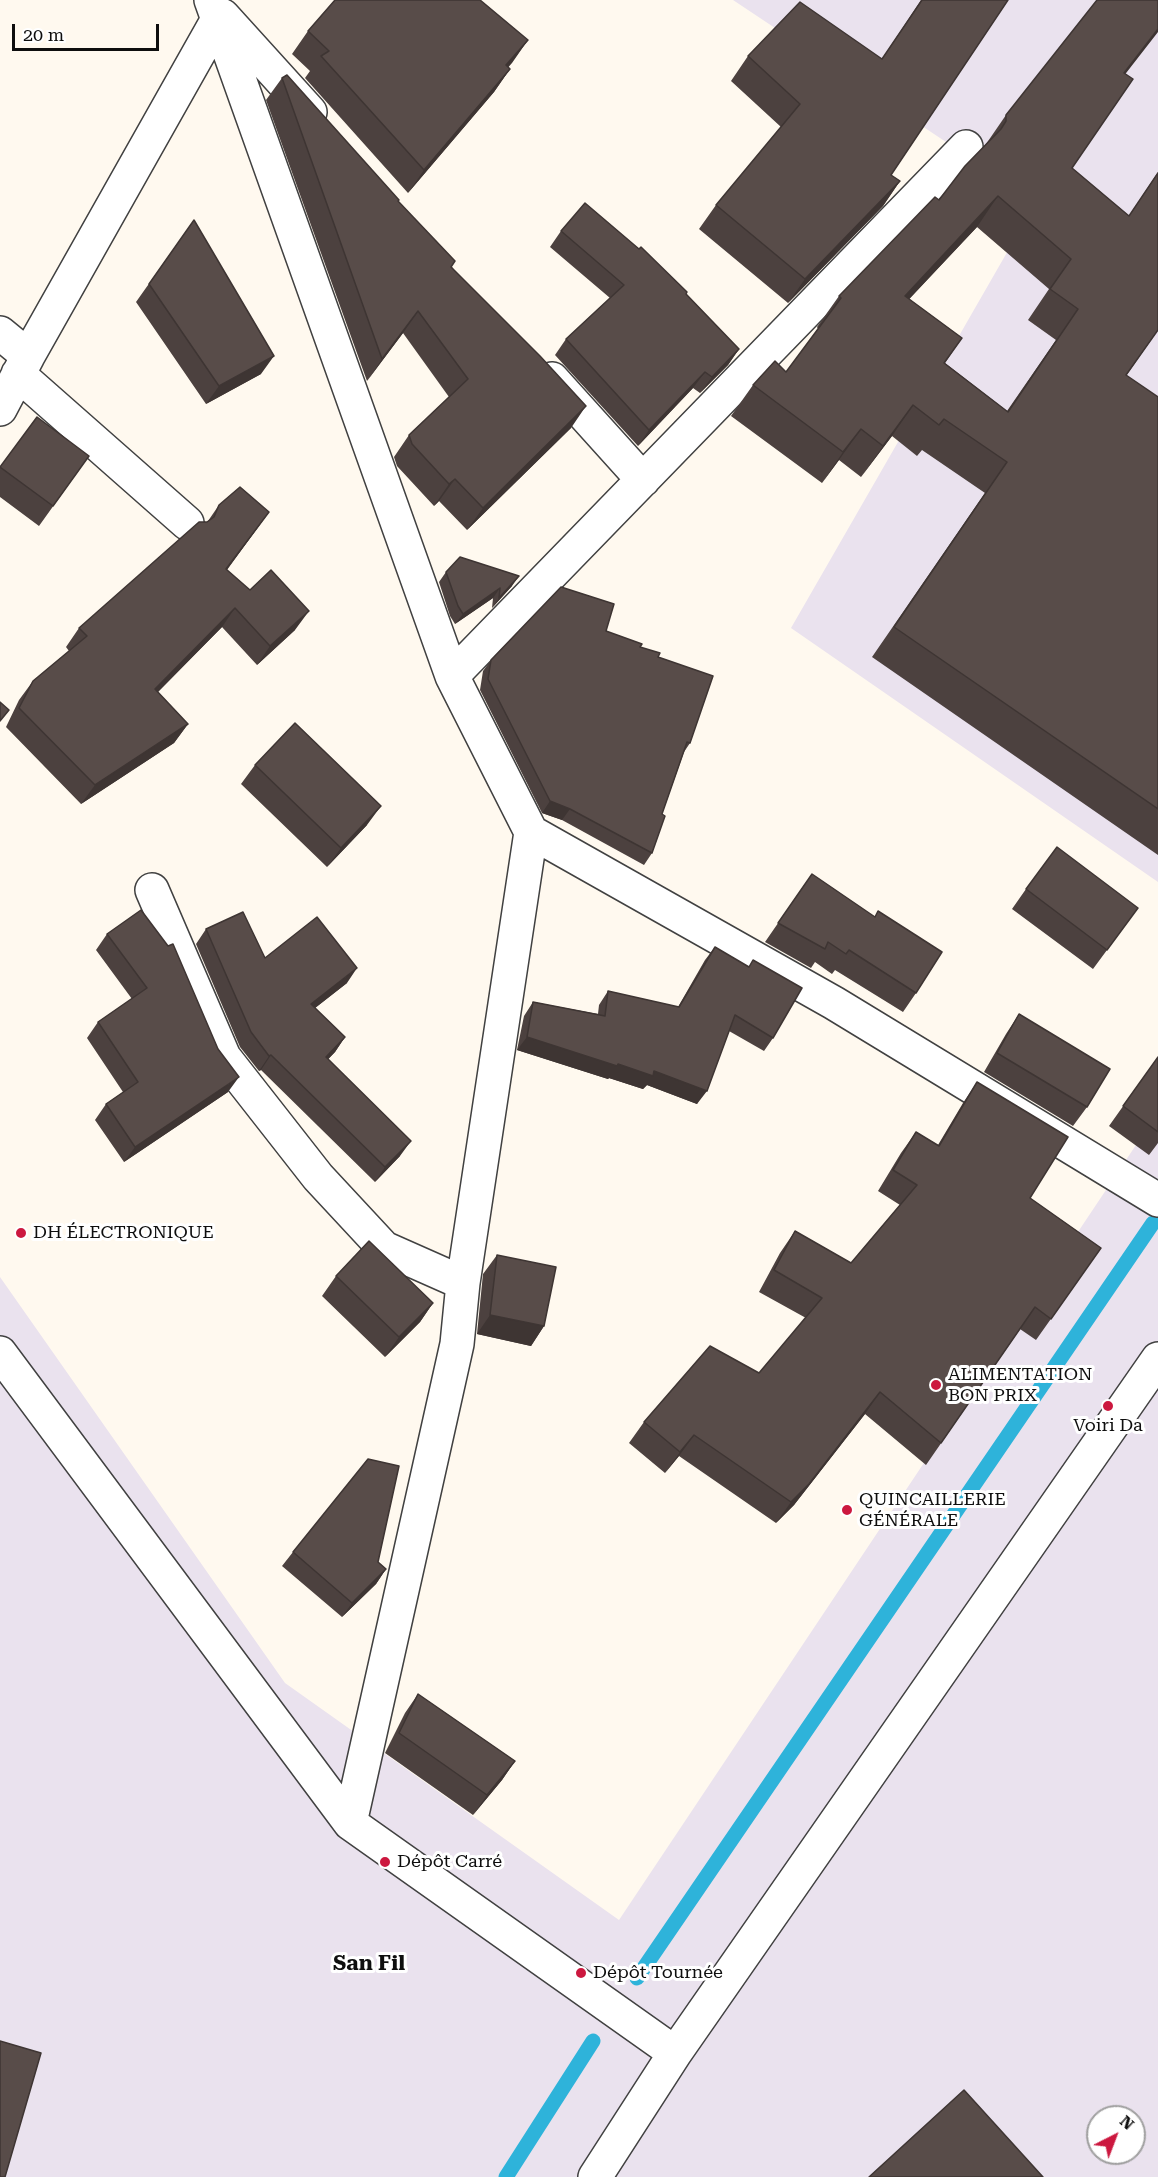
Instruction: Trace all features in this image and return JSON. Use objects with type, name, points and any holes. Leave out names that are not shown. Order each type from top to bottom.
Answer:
[{"type":"street","points":[[214,8],[333,137]]},
{"type":"street","points":[[0,409],[214,8]]},
{"type":"street","points":[[214,8],[452,676],[531,832],[834,1003],[1158,1200]]},
{"type":"street","points":[[452,676],[966,147]]},
{"type":"street","points":[[0,333],[23,365],[187,523]]},
{"type":"street","points":[[532,357],[643,480]]},
{"type":"street","points":[[350,1823],[457,1344],[531,832]]},
{"type":"street","points":[[152,890],[224,1058],[318,1177],[384,1248],[464,1283]]},
{"type":"street","points":[[0,1353],[350,1823],[675,2054]]},
{"type":"street","points":[[595,2177],[675,2054],[1158,1359]]},
{"type":"shaded area","points":[[733,0],[1158,0],[1158,882],[791,628],[1036,202]]},
{"type":"shaded area","points":[[1158,1112],[1158,2177],[0,2177],[0,1277],[285,1683],[619,1920]]},
{"type":"building","points":[[335,0],[480,0],[528,40],[506,65],[510,69],[424,170],[321,56],[329,51],[308,31]]},
{"type":"building","points":[[922,0],[1008,0],[891,175],[900,181],[805,279],[716,205],[800,104],[748,56],[800,2],[882,59]]},
{"type":"building","points":[[1097,0],[1158,0],[1158,29],[1124,73],[1133,79],[1072,168],[1129,216],[1158,173],[1158,330],[1126,375],[1158,397],[1158,809],[894,627],[1007,462],[944,419],[939,425],[913,405],[883,446],[861,429],[843,452],[753,385],[775,361],[786,372],[841,298],[839,296],[935,197],[939,200],[965,166],[1001,129],[1006,121],[1006,115]],"holes":[[[998,196],[1071,259],[1050,289],[1078,309],[1008,412],[944,363],[962,338],[905,296]]]},
{"type":"building","points":[[287,75],[398,201],[455,261],[451,267],[540,356],[586,406],[483,508],[455,479],[449,484],[412,444],[409,435],[468,379],[418,311],[382,359],[282,78]]},
{"type":"building","points":[[585,203],[639,249],[641,247],[687,292],[686,294],[739,349],[712,377],[705,372],[649,430],[566,339],[624,285],[561,231]]},
{"type":"building","points":[[194,220],[274,356],[219,386],[149,284]]},
{"type":"building","points":[[37,417],[89,456],[53,506],[0,467]]},
{"type":"building","points":[[240,487],[269,512],[226,569],[250,590],[271,570],[309,611],[270,646],[235,608],[155,689],[188,724],[95,785],[19,708],[33,681],[87,636],[79,628],[199,522],[207,522],[214,517],[219,505]]},
{"type":"building","points":[[460,557],[519,576],[499,598],[500,588],[463,614],[446,572]]},
{"type":"building","points":[[561,587],[614,604],[606,631],[642,644],[640,647],[660,653],[658,657],[713,676],[662,814],[665,816],[652,853],[570,809],[550,801],[488,679],[491,660]]},
{"type":"building","points":[[0,702],[9,710],[0,721]]},
{"type":"building","points":[[295,723],[381,806],[341,848],[255,765]]},
{"type":"building","points":[[1057,847],[1138,908],[1107,950],[1026,889]]},
{"type":"building","points":[[812,874],[875,917],[878,911],[942,952],[916,993],[849,950],[846,954],[828,942],[825,949],[778,923]]},
{"type":"building","points":[[141,910],[168,946],[173,944],[218,1049],[239,1077],[135,1147],[106,1104],[138,1082],[98,1022],[147,988],[107,934]]},
{"type":"building","points":[[243,912],[265,958],[317,917],[357,968],[311,1004],[345,1037],[326,1057],[411,1141],[385,1167],[271,1055],[269,1056],[251,1032],[206,929]]},
{"type":"building","points":[[715,947],[749,967],[753,960],[802,988],[773,1038],[735,1015],[707,1091],[654,1071],[653,1076],[527,1037],[533,1002],[605,1016],[608,991],[679,1007]]},
{"type":"building","points":[[1019,1014],[1110,1069],[1087,1107],[997,1053]]},
{"type":"building","points":[[1158,1057],[1158,1132],[1123,1106]]},
{"type":"building","points":[[977,1082],[1068,1137],[1030,1198],[1101,1248],[1051,1319],[1035,1307],[941,1443],[880,1392],[809,1484],[791,1502],[694,1435],[680,1452],[644,1422],[710,1346],[759,1373],[822,1298],[774,1270],[795,1231],[851,1263],[917,1185],[893,1170],[916,1132],[939,1146]]},
{"type":"building","points":[[369,1241],[433,1303],[399,1337],[336,1276]]},
{"type":"building","points":[[497,1255],[556,1267],[544,1326],[490,1315]]},
{"type":"building","points":[[368,1459],[399,1466],[378,1562],[386,1569],[352,1603],[293,1552]]},
{"type":"building","points":[[418,1694],[515,1761],[487,1795],[399,1733]]},
{"type":"building","points":[[0,2041],[41,2053],[5,2177],[0,2177]]},
{"type":"building","points":[[964,2090],[1043,2177],[869,2177]]},
{"type":"waterway","points":[[637,1978],[1153,1223]]},
{"type":"waterway","points":[[506,2177],[593,2041]]},
{"type":"place","name":"DH ÉLECTRONIQUE","points":[[21,1233]]},
{"type":"place","name":"ALIMENTATION BON PRIX","points":[[936,1385]]},
{"type":"place","name":"Voiri Da","points":[[1108,1406]]},
{"type":"place","name":"QUINCAILLERIE GÉNÉRALE","points":[[847,1510]]},
{"type":"place","name":"Dépôt Carré","points":[[385,1862]]},
{"type":"place","name":"Dépôt Tournée","points":[[581,1973]]},
{"type":"district","name":"San Fil","points":[[369,1964]]}]
